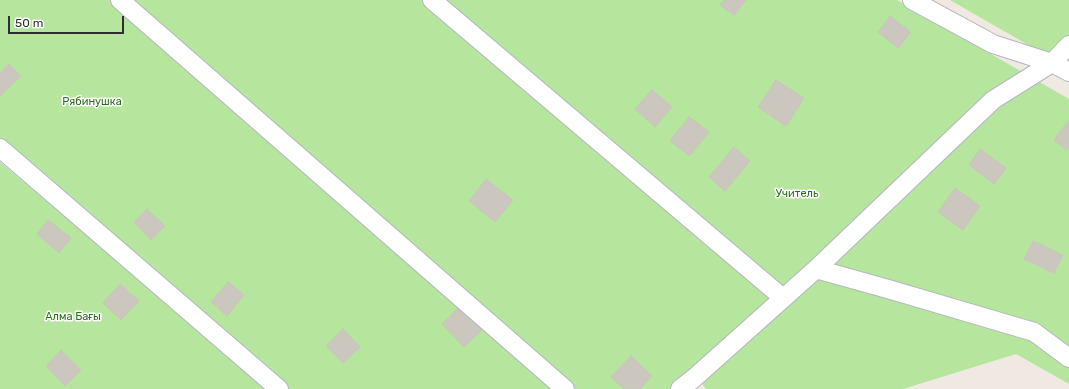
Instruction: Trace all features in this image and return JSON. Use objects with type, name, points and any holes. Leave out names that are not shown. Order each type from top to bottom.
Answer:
[{"type":"lane","points":[[120,0],[565,389]]},
{"type":"lane","points":[[432,0],[783,298]]},
{"type":"lane","points":[[912,0],[993,44],[1052,63],[1069,72]]},
{"type":"lane","points":[[680,389],[816,269],[993,100],[1052,63],[1069,45]]},
{"type":"lane","points":[[0,148],[279,389]]},
{"type":"lane","points":[[816,269],[1034,332],[1069,358]]},
{"type":"green space","name":"Рябинушка","points":[[0,0],[112,0],[555,389],[286,389],[0,141]]},
{"type":"green space","name":"Учитель","points":[[125,0],[897,0],[1069,99],[1069,384],[1016,354],[903,389],[706,389],[694,373],[675,389],[569,389]]},
{"type":"green space","points":[[950,0],[1069,0],[1069,36],[1049,57]]},
{"type":"green space","name":"Алма Бағы","points":[[0,162],[272,389],[0,389]]},
{"type":"building","points":[[724,0],[746,0],[734,15],[720,5]]},
{"type":"building","points":[[890,16],[911,32],[898,48],[878,32]]},
{"type":"building","points":[[9,64],[21,76],[0,96],[0,73]]},
{"type":"building","points":[[776,80],[804,98],[786,126],[758,107]]},
{"type":"building","points":[[652,90],[672,107],[655,127],[635,109]]},
{"type":"building","points":[[689,117],[709,132],[690,156],[670,141]]},
{"type":"building","points":[[1069,120],[1069,147],[1067,150],[1054,140]]},
{"type":"building","points":[[734,147],[750,161],[725,191],[709,177]]},
{"type":"building","points":[[980,149],[1006,168],[994,184],[969,165]]},
{"type":"building","points":[[486,179],[513,200],[495,222],[469,201]]},
{"type":"building","points":[[955,188],[980,206],[963,230],[938,212]]},
{"type":"building","points":[[147,209],[165,226],[151,240],[134,222]]},
{"type":"building","points":[[48,220],[71,238],[59,253],[37,234]]},
{"type":"building","points":[[1033,241],[1063,255],[1054,273],[1024,259]]},
{"type":"building","points":[[228,282],[244,295],[227,316],[211,302]]},
{"type":"building","points":[[120,284],[139,301],[121,320],[103,303]]},
{"type":"building","points":[[460,306],[483,329],[464,347],[442,324]]},
{"type":"building","points":[[343,329],[360,347],[343,363],[326,346]]},
{"type":"building","points":[[61,350],[81,370],[65,386],[46,366]]},
{"type":"building","points":[[631,356],[652,376],[640,389],[624,389],[611,377]]}]
